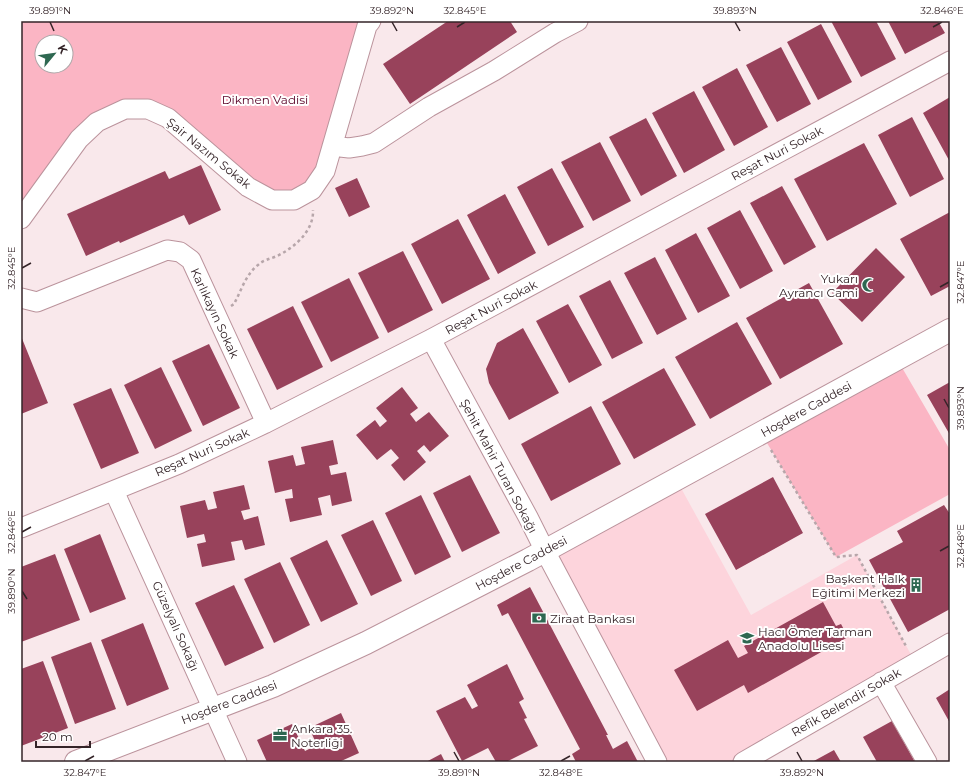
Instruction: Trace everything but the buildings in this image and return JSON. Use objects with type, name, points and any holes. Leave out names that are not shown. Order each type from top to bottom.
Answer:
[{"type":"main road","name":"Hoşdere Caddesi","points":[[76,762],[273,686],[335,658],[424,614],[545,551],[950,330]]},
{"type":"street","name":"Şair Nazım Sokak","points":[[21,218],[79,139],[97,122],[125,109],[148,109],[168,118],[248,187],[272,200],[294,200],[312,190],[325,171],[367,26],[371,21]]},
{"type":"street","points":[[332,146],[349,148],[374,143],[429,107],[494,71],[555,33],[578,21]]},
{"type":"street","name":"Reşat Nuri Sokak","points":[[21,528],[179,464],[266,423],[431,339],[950,61]]},
{"type":"street","name":"Karlıkayın Sokak","points":[[21,298],[37,302],[167,250],[180,252],[191,260],[266,423]]},
{"type":"street","name":"Şehit Mahir Turan Sokağı","points":[[431,339],[528,517],[657,762]]},
{"type":"street","name":"Güzelyalı Sokağı","points":[[114,491],[237,762]]},
{"type":"street","name":"Refik Belendir Sokak","points":[[743,762],[950,643]]},
{"type":"street","points":[[881,682],[927,762]]},
{"type":"path","points":[[216,316],[226,311],[234,304],[250,273],[257,265],[289,250],[298,242],[306,231],[313,216],[312,190]]},
{"type":"path","points":[[761,434],[836,557],[857,555],[915,662]]},
{"type":"shaded area","name":"Hacı Ömer Tarman Anadolu Lisesi","points":[[676,479],[751,615],[857,555],[915,662],[743,762],[657,762],[545,551]]},
{"type":"green space","name":"Dikmen Vadisi","points":[[21,21],[371,21],[312,190],[272,200],[148,109],[97,122],[21,218]]},
{"type":"green space","points":[[897,359],[950,450],[950,494],[836,557],[761,433]]},
{"type":"place","name":"Yukarı Ayrancı Cami","points":[[869,285]]},
{"type":"place","name":"Başkent Halk Eğitimi Merkezi","points":[[916,585]]},
{"type":"place","name":"Ziraat Bankası","points":[[539,618]]},
{"type":"place","name":"Hacı Ömer Tarman Anadolu Lisesi","points":[[747,638]]},
{"type":"place","name":"Ankara 35. Noterliği","points":[[280,735]]}]
